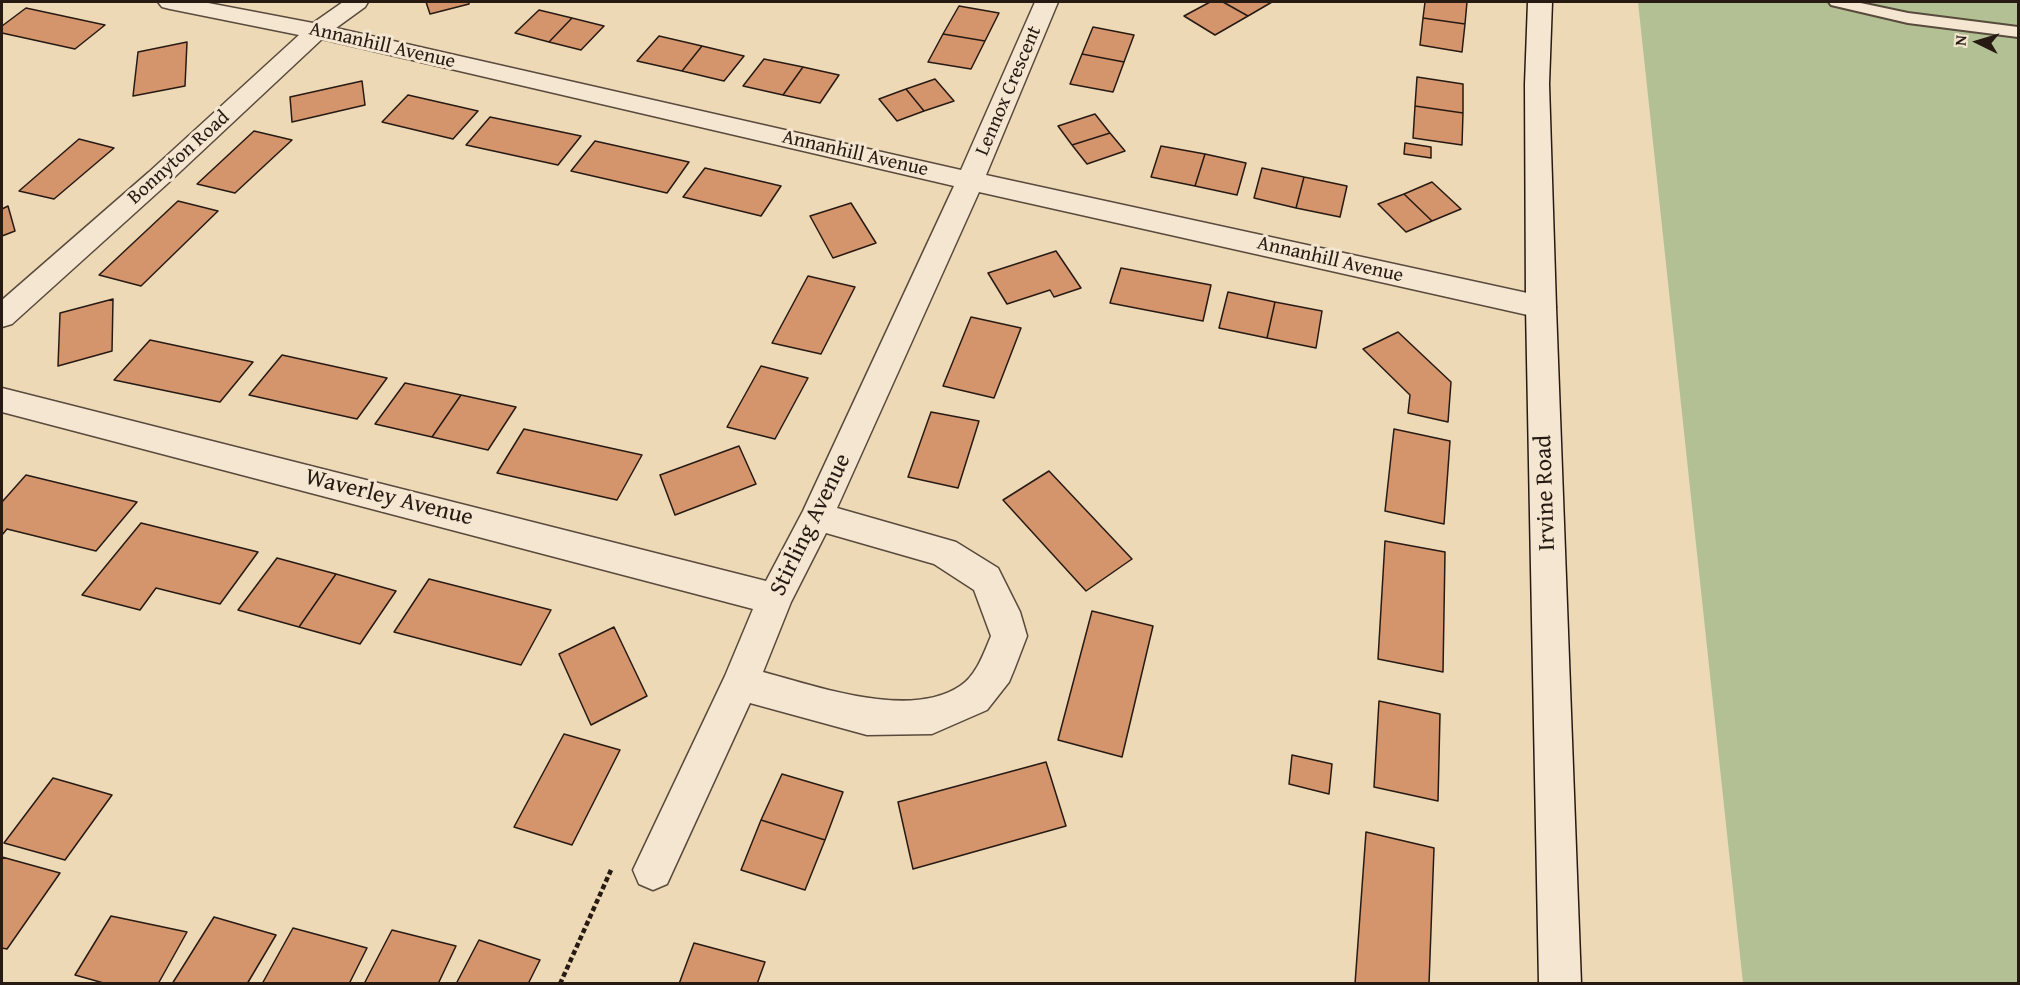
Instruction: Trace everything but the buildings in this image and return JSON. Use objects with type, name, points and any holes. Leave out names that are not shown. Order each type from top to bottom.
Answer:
[{"type":"street","name":"Annanhill Avenue","points":[[170,2],[317,31],[970,181],[1541,307]]},
{"type":"street","name":"Bonnyton Road","points":[[2,315],[158,178],[317,31],[357,2]]},
{"type":"street","name":"Lennox Crescent","points":[[970,181],[1047,2]]},
{"type":"street","name":"Irvine Road","points":[[1540,2],[1537,84],[1541,307],[1560,984]]},
{"type":"street","name":"Stirling Avenue","points":[[653,870],[740,683],[775,598],[818,516],[970,181]]},
{"type":"street","name":"Waverley Avenue","points":[[2,400],[775,598]]},
{"type":"street","points":[[740,683],[867,717],[932,716],[974,698],[996,670],[1009,636],[1002,612],[986,579],[944,552],[818,516]]},
{"type":"lane","points":[[1837,2],[1908,18],[2019,32]]},
{"type":"path","points":[[560,984],[612,868],[653,870]]},
{"type":"green space","points":[[1638,2],[2018,2],[2018,983],[1743,983]]}]
